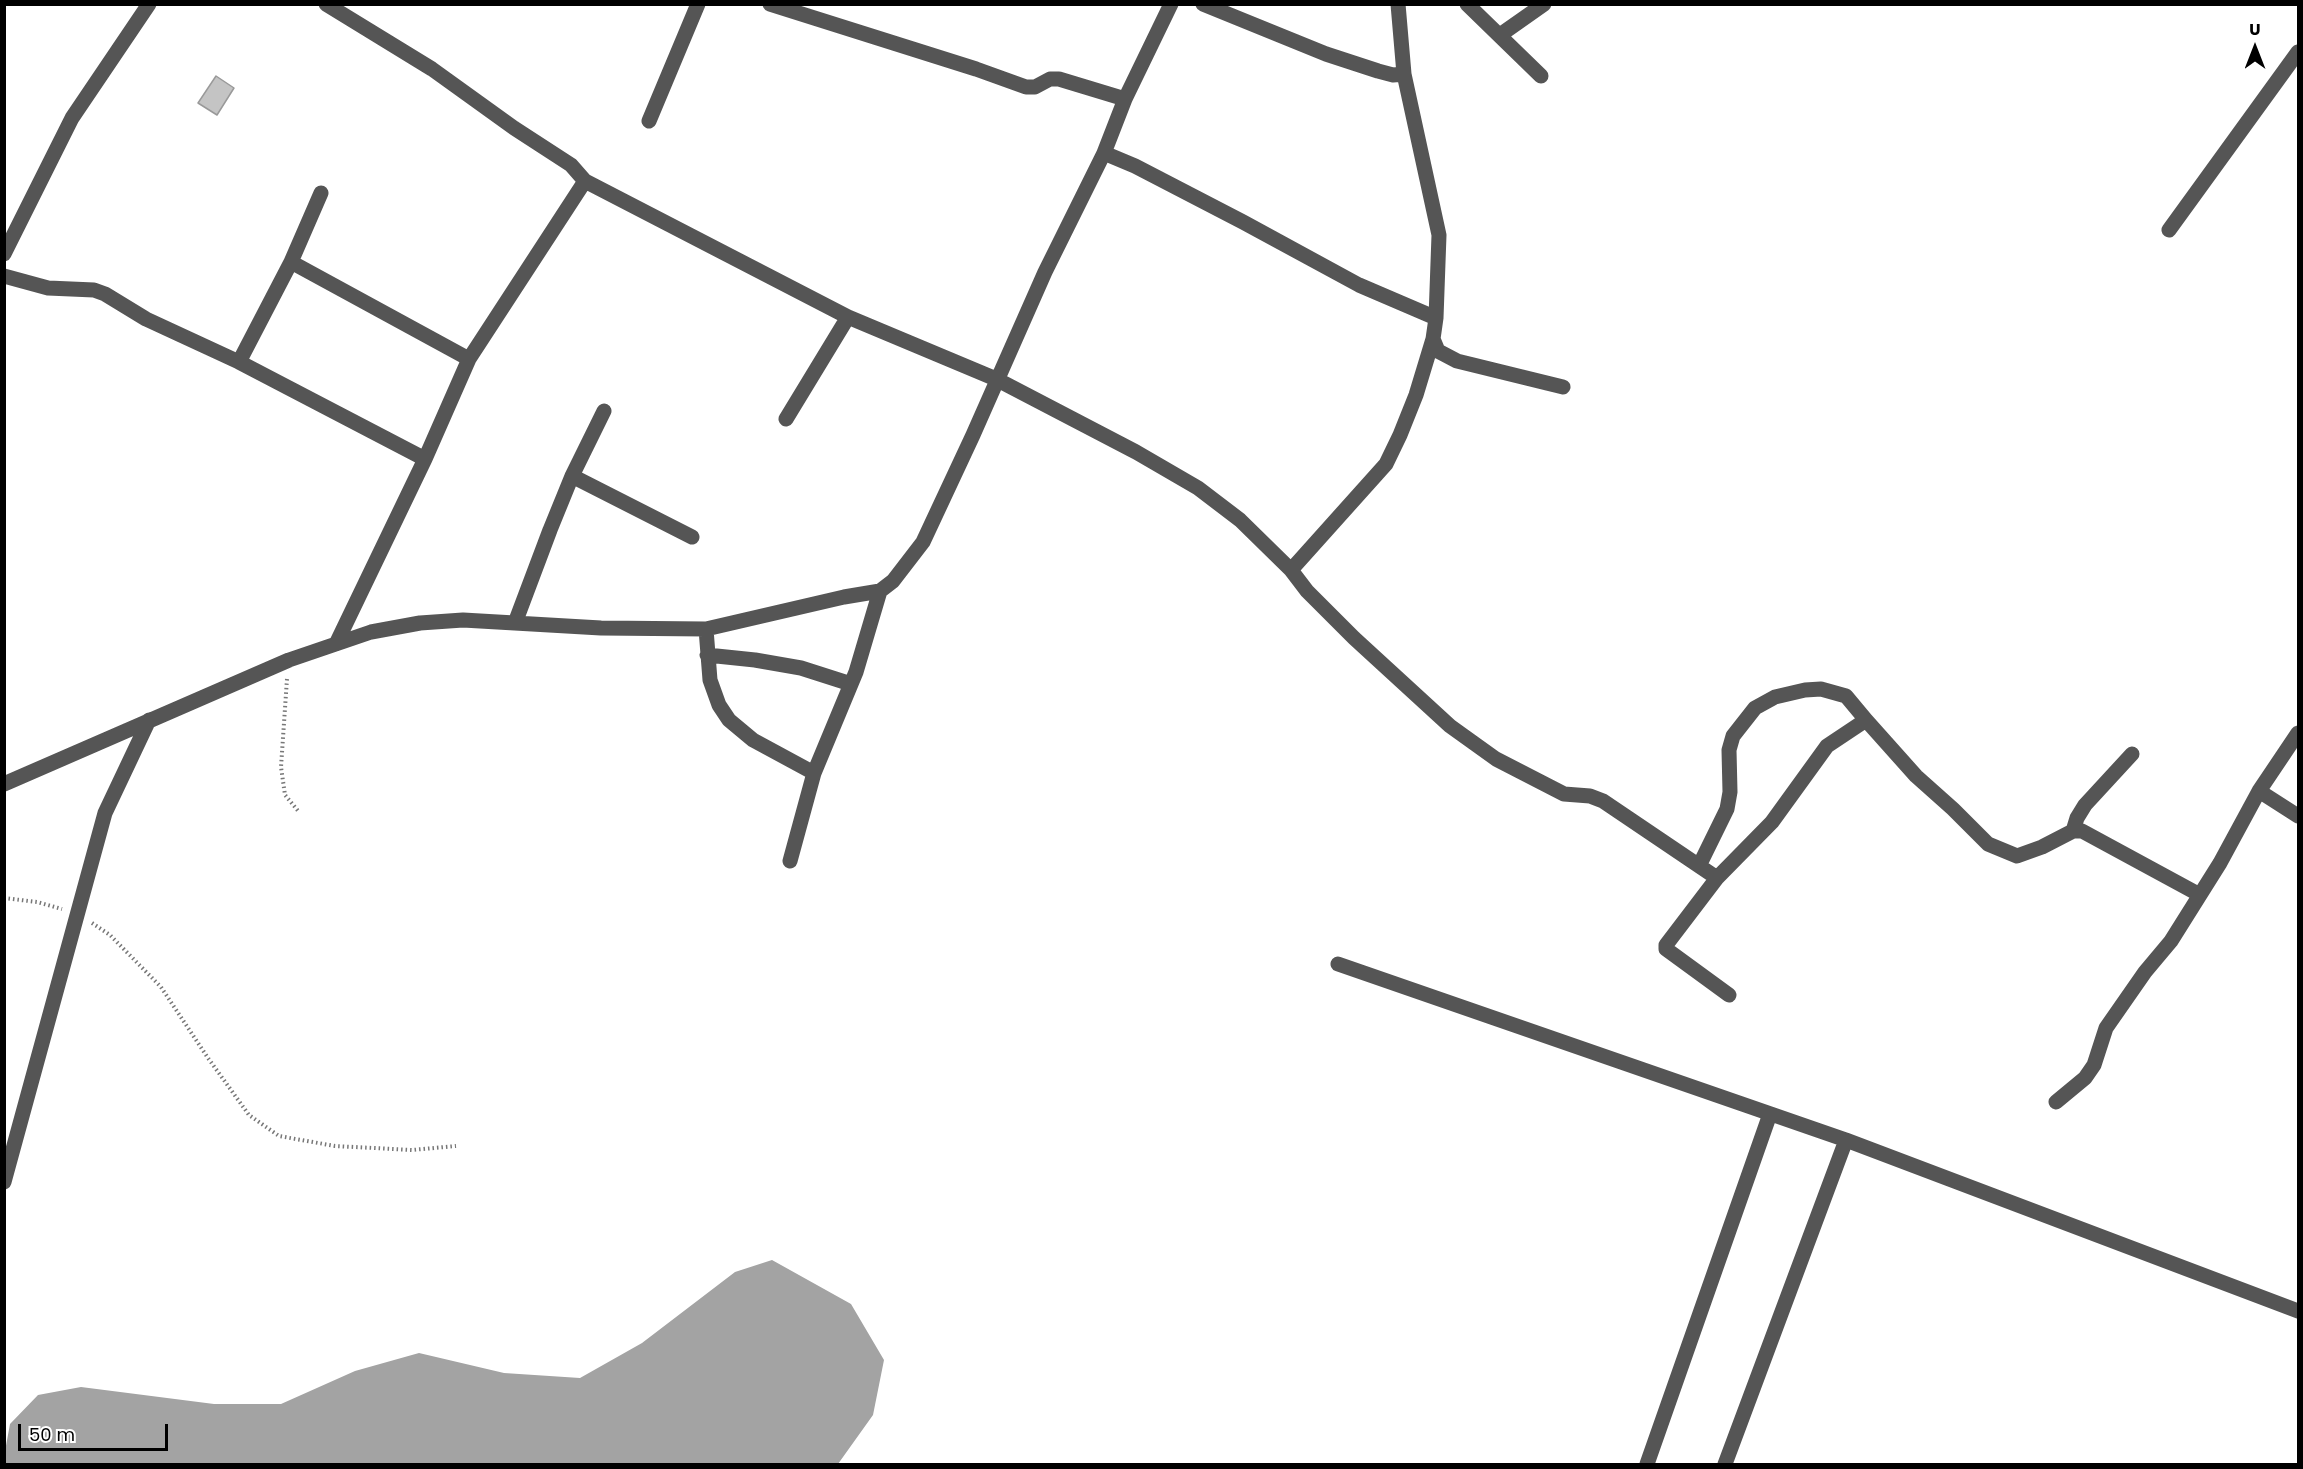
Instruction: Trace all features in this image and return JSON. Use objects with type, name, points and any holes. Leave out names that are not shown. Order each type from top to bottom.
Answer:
[{"type":"street","points":[[4,254],[72,118],[149,4]]},
{"type":"street","points":[[326,4],[432,69],[514,128],[571,165],[585,181],[848,317],[996,379],[1198,488],[1240,520],[1291,570],[1307,591],[1354,638],[1450,726],[1496,759],[1564,794],[1590,796],[1603,801],[1717,878]]},
{"type":"street","points":[[649,121],[698,4]]},
{"type":"street","points":[[770,4],[1026,87],[1035,87],[1050,79],[1059,79],[1125,99]]},
{"type":"street","points":[[4,784],[289,660],[370,632],[420,622],[463,620],[601,628],[706,629],[844,597],[880,591],[893,581],[922,542],[973,435],[1045,272],[1104,153],[1125,99],[1171,4]]},
{"type":"street","points":[[1203,4],[1326,54],[1393,75],[1404,74]]},
{"type":"street","points":[[1291,570],[1386,464],[1416,395],[1436,318],[1439,235],[1404,74],[1398,4]]},
{"type":"street","points":[[1467,4],[1541,76]]},
{"type":"street","points":[[1500,35],[1544,4]]},
{"type":"street","points":[[2169,230],[2298,52]]},
{"type":"street","points":[[1104,153],[1135,166],[1359,285],[1436,318]]},
{"type":"street","points":[[336,644],[425,459],[469,359],[585,181]]},
{"type":"street","points":[[239,362],[291,262],[321,193]]},
{"type":"street","points":[[291,262],[469,359]]},
{"type":"street","points":[[4,276],[48,288],[94,290],[105,294],[146,319],[239,362],[425,459]]},
{"type":"street","points":[[786,419],[848,317]]},
{"type":"street","points":[[1432,339],[1438,351],[1457,361],[1563,387]]},
{"type":"street","points":[[515,623],[572,476],[604,411]]},
{"type":"street","points":[[572,476],[692,537]]},
{"type":"street","points":[[790,861],[814,773],[851,684],[880,591]]},
{"type":"street","points":[[706,629],[710,680],[719,705],[729,720],[753,740],[814,773]]},
{"type":"street","points":[[707,655],[801,668],[851,684]]},
{"type":"street","points":[[1699,866],[1727,809],[1730,792],[1730,750],[1733,736],[1755,708],[1775,697],[1821,689],[1846,696],[1916,776],[1988,844],[2017,856],[2042,847],[2073,831],[2082,831],[2200,895]]},
{"type":"street","points":[[4,1182],[105,813],[149,720]]},
{"type":"street","points":[[1730,995],[1666,949],[1666,945],[1717,878],[1772,822],[1827,746],[1866,720]]},
{"type":"street","points":[[2056,1102],[2085,1078],[2094,1065],[2106,1028],[2145,972],[2171,941],[2259,791],[2298,733]]},
{"type":"street","points":[[2073,831],[2077,818],[2085,805],[2132,754]]},
{"type":"street","points":[[2259,791],[2298,816]]},
{"type":"street","points":[[1338,964],[1846,1140],[2298,1311]]},
{"type":"street","points":[[1647,1464],[1770,1113]]},
{"type":"street","points":[[1725,1464],[1846,1140]]},
{"type":"path","points":[[289,660],[281,767],[285,795],[299,812]]},
{"type":"path","points":[[4,898],[37,902],[77,913],[110,935],[161,987],[208,1058],[249,1114],[279,1136],[335,1146],[368,1148],[411,1150],[456,1146]]},
{"type":"shaded area","points":[[772,1260],[851,1304],[884,1360],[873,1415],[838,1464],[5,1464],[10,1424],[38,1395],[81,1387],[214,1404],[281,1404],[355,1371],[419,1353],[504,1373],[580,1378],[642,1343],[735,1272]]},
{"type":"building","points":[[216,76],[234,88],[217,115],[198,103]]}]
